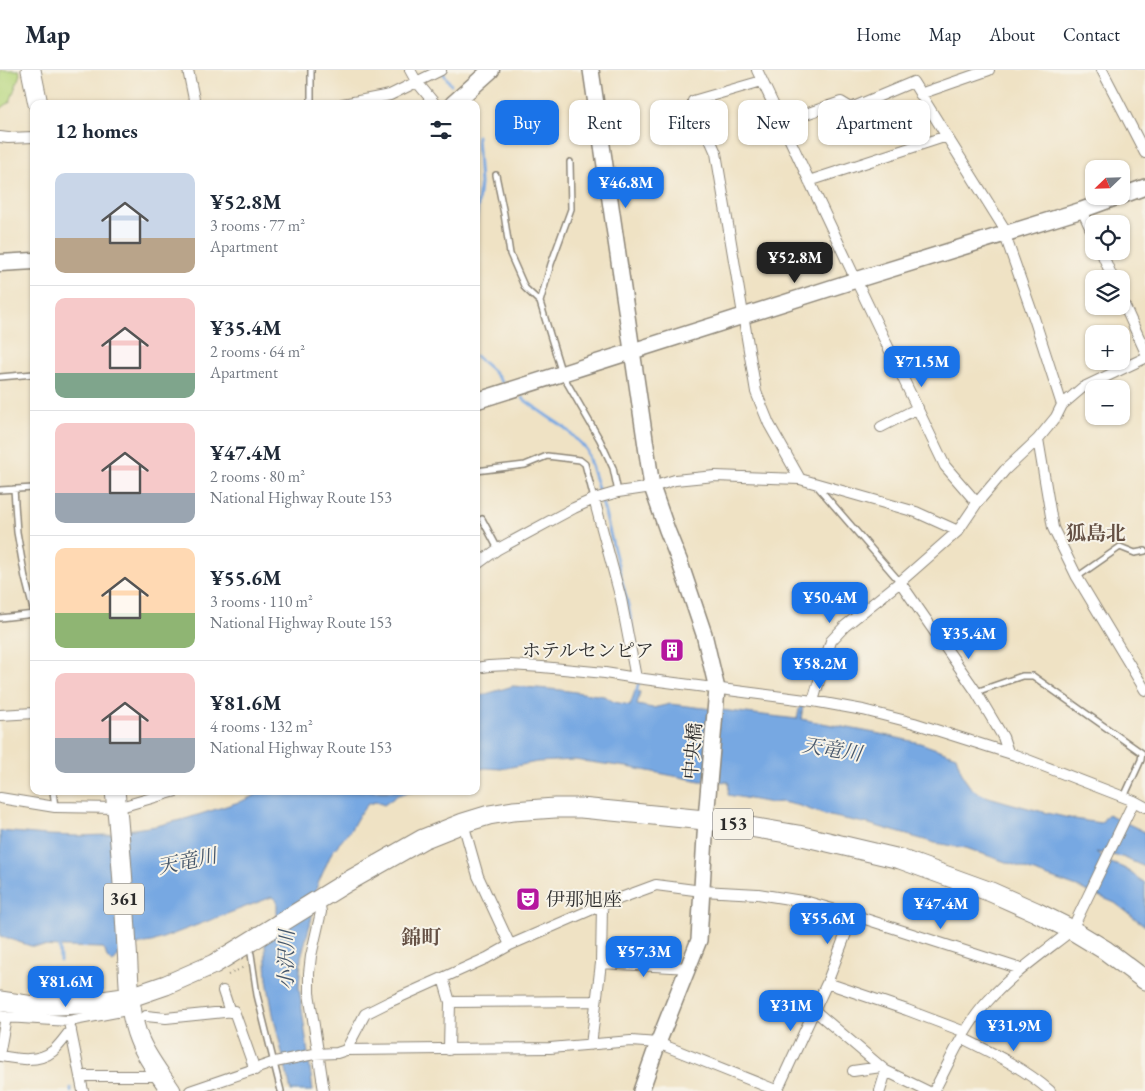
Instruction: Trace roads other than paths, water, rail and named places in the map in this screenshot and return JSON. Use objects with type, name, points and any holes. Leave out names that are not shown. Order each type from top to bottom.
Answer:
[{"type":"highway","points":[[31,70],[37,100]]},
{"type":"highway","name":"361","points":[[117,806],[135,1001],[134,1022],[139,1039],[166,1084]]},
{"type":"highway","name":"153","points":[[2,1012],[33,1006],[135,1001],[214,964],[347,882],[423,839],[489,815],[512,810],[555,808],[706,815],[900,859],[991,892],[1074,926],[1145,980]]},
{"type":"main road","points":[[458,100],[492,70]]},
{"type":"main road","points":[[0,264],[30,261]]},
{"type":"street","points":[[188,70],[194,100]]},
{"type":"street","points":[[410,70],[416,81],[432,100]]},
{"type":"street","name":"中央橋","points":[[591,70],[652,487],[704,634],[717,691],[706,815],[699,940],[641,1091]]},
{"type":"street","points":[[757,70],[771,100]]},
{"type":"street","points":[[920,94],[989,70]]},
{"type":"street","points":[[1102,70],[1145,153]]},
{"type":"street","points":[[364,100],[390,95],[439,71]]},
{"type":"street","points":[[762,81],[694,101],[716,153],[756,392],[770,424],[800,479]]},
{"type":"street","points":[[808,113],[841,102],[851,108],[913,82],[1004,228],[1062,405]]},
{"type":"street","points":[[809,181],[947,136]]},
{"type":"street","points":[[0,137],[30,137]]},
{"type":"street","points":[[793,145],[945,466],[977,503]]},
{"type":"street","points":[[1130,192],[1145,187]]},
{"type":"street","points":[[480,400],[1096,205]]},
{"type":"street","points":[[1082,210],[1085,216]]},
{"type":"street","points":[[1129,315],[1145,351]]},
{"type":"street","points":[[813,701],[831,641],[845,626],[900,582],[958,531],[977,503],[1005,470],[1038,439],[1056,417],[1062,405],[1082,388],[1145,358]]},
{"type":"street","points":[[882,428],[918,408]]},
{"type":"street","points":[[1038,439],[1053,528],[1077,577],[1145,690]]},
{"type":"street","points":[[480,562],[498,549],[594,499],[618,492],[652,487],[675,480],[716,476],[800,479],[916,512],[958,531]]},
{"type":"street","points":[[594,499],[621,599],[636,678]]},
{"type":"street","points":[[900,582],[976,692],[1003,738],[1008,752]]},
{"type":"street","points":[[480,667],[509,665],[542,666],[605,673],[717,691],[813,701],[863,710],[914,723],[1008,752],[1124,797],[1133,804],[1145,807]]},
{"type":"street","points":[[0,716],[30,713]]},
{"type":"street","points":[[0,798],[55,807],[117,806],[160,795]]},
{"type":"street","points":[[934,1091],[963,1035],[986,1002],[1021,969],[1074,926],[1133,804]]},
{"type":"street","points":[[463,823],[478,876],[510,946]]},
{"type":"street","points":[[346,1050],[365,1014],[510,946],[602,905],[656,884],[702,891],[758,894],[808,902],[1021,969]]},
{"type":"street","points":[[315,903],[320,912],[311,956],[309,993],[316,1054],[324,1091]]},
{"type":"street","points":[[591,1045],[601,963],[602,905]]},
{"type":"street","points":[[190,1091],[276,1062],[346,1050],[550,1048],[631,1041],[658,1043],[777,1091],[827,984],[852,915]]},
{"type":"street","points":[[601,963],[689,968]]},
{"type":"street","points":[[443,978],[450,1002],[449,1050]]},
{"type":"street","points":[[827,984],[907,1010],[963,1035],[1040,1082],[1050,1091]]},
{"type":"street","points":[[223,992],[230,1012]]},
{"type":"street","points":[[0,1050],[2,1012],[70,1025],[135,1001],[166,1018],[234,1011],[255,1070]]},
{"type":"street","points":[[450,1002],[596,1001]]},
{"type":"street","points":[[814,1010],[884,1069],[927,1091]]},
{"type":"street","points":[[0,1056],[24,1060],[52,1052],[70,1025]]},
{"type":"street","points":[[70,1025],[83,1091]]},
{"type":"street","points":[[853,1071],[884,1069]]},
{"type":"street","points":[[880,1091],[884,1069]]},
{"type":"street","points":[[80,1076],[166,1084]]},
{"type":"lane","points":[[311,70],[311,100]]},
{"type":"lane","points":[[540,302],[551,264],[571,209],[570,162]]},
{"type":"lane","points":[[496,175],[510,254],[525,288],[540,302],[562,374],[600,440],[613,468],[618,492]]},
{"type":"lane","points":[[0,377],[30,374]]},
{"type":"lane","points":[[480,471],[525,465],[547,456],[580,460],[585,464],[594,499]]},
{"type":"lane","points":[[815,483],[900,582]]},
{"type":"lane","points":[[0,490],[30,488]]},
{"type":"lane","points":[[14,489],[17,532],[30,597]]},
{"type":"lane","points":[[482,519],[498,549]]},
{"type":"lane","points":[[1077,577],[1120,547],[1135,553],[1145,550]]},
{"type":"lane","points":[[0,618],[30,614]]},
{"type":"lane","points":[[976,692],[1022,676],[1033,676],[1142,753],[1142,760],[1124,797]]},
{"type":"lane","points":[[54,795],[55,807]]},
{"type":"lane","points":[[248,942],[257,995],[276,1062],[281,1091]]},
{"type":"water","name":"天竜川","points":[[513,686],[604,696],[614,702],[630,705],[635,691],[640,692],[637,705],[653,708],[670,704],[797,719],[800,705],[803,706],[801,719],[920,743],[956,756],[969,786],[984,795],[1042,812],[1101,823],[1108,814],[1145,832],[1145,867],[1122,857],[1096,852],[1145,883],[1145,926],[1115,903],[1077,887],[966,848],[935,843],[869,824],[825,815],[800,806],[728,795],[729,782],[700,781],[627,767],[574,760],[537,762],[501,769],[480,769],[480,696]]},
{"type":"water","points":[[256,795],[398,795],[384,805],[376,802],[368,804],[350,831],[332,852],[317,886],[311,921],[301,957],[299,987],[313,1091],[291,1091],[273,1014],[267,980],[265,944],[277,916],[277,901],[272,897],[152,942],[135,946],[121,954],[113,963],[107,958],[103,948],[31,946],[0,936],[0,831],[47,835],[107,835],[185,819]]},
{"type":"waterway","points":[[442,71],[451,85]]},
{"type":"waterway","points":[[480,360],[502,382]]},
{"type":"waterway","points":[[522,398],[565,428],[586,449],[603,505],[629,609],[639,672]]},
{"type":"waterway","points":[[636,694],[639,681]]},
{"type":"waterway","points":[[59,944],[60,961]]},
{"type":"place","name":"ホテルセンピア","points":[[672,650]]},
{"type":"place","name":"伊那旭座","points":[[528,899]]},
{"type":"district","name":"狐島北","points":[[1096,533]]},
{"type":"district","name":"錦町","points":[[421,937]]},
{"type":"water label","name":"小沢川","points":[[286,960]]}]
